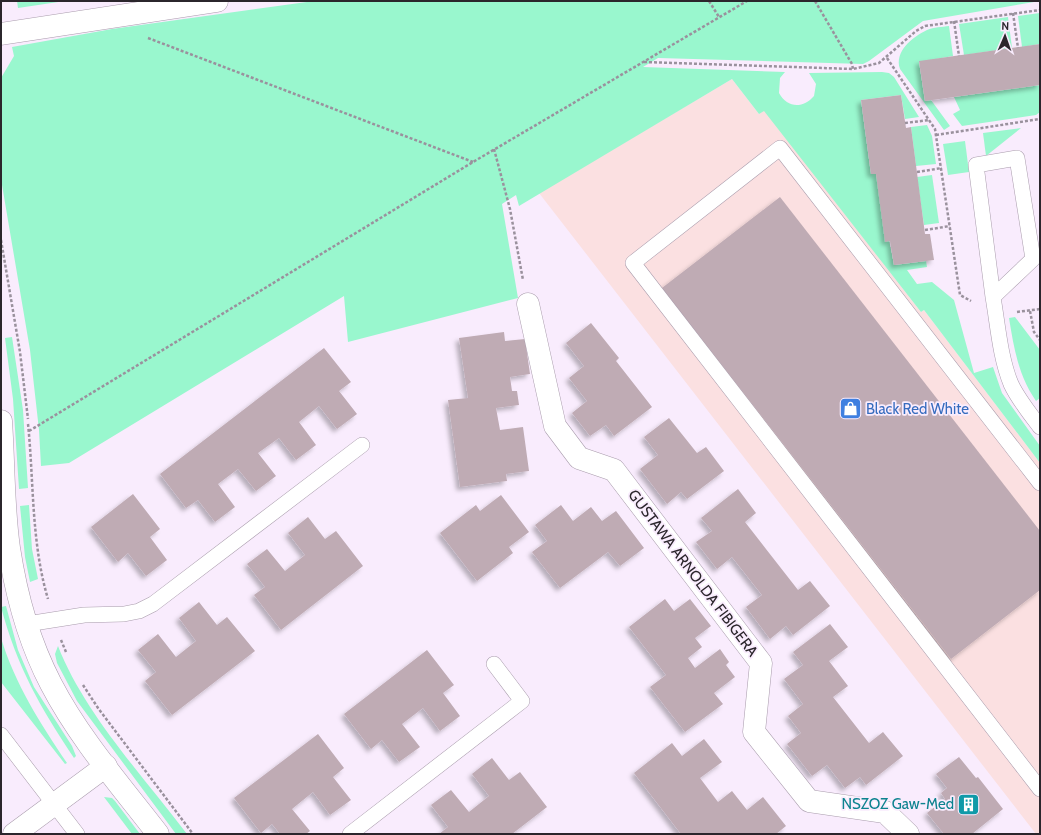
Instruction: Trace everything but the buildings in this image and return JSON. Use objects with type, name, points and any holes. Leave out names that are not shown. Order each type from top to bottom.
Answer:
[{"type":"street","points":[[1,34],[217,1]]},
{"type":"street","name":"GUSTAWA ARNOLDA FIBIGERA","points":[[528,304],[555,426],[579,458],[614,470],[761,663],[754,732],[809,801],[885,812],[908,834]]},
{"type":"street","points":[[1,421],[5,548],[27,624],[50,683],[66,710],[106,766],[158,834]]},
{"type":"street","points":[[14,834],[53,803],[106,766]]},
{"type":"lane","points":[[1040,482],[780,148],[634,263],[1040,789]]},
{"type":"lane","points":[[993,297],[1033,259],[1017,158],[976,164],[993,297],[1006,368],[1012,385],[1040,427]]},
{"type":"lane","points":[[27,624],[84,615],[124,614],[139,611],[153,604],[362,445]]},
{"type":"lane","points":[[350,834],[522,701],[494,664]]},
{"type":"lane","points":[[1,735],[76,834]]},
{"type":"path","points":[[709,1],[720,17]]},
{"type":"path","points":[[29,431],[473,162],[747,1]]},
{"type":"path","points":[[815,1],[852,64],[853,69]]},
{"type":"path","points":[[643,62],[853,69],[872,66],[887,58],[916,31],[926,26],[1040,10]]},
{"type":"path","points":[[1013,13],[1018,48]]},
{"type":"path","points":[[954,21],[959,56]]},
{"type":"path","points":[[143,36],[473,162]]},
{"type":"path","points":[[887,58],[935,129],[960,295],[996,314]]},
{"type":"path","points":[[936,135],[1040,119]]},
{"type":"path","points":[[905,124],[929,120]]},
{"type":"path","points":[[494,150],[515,234],[528,304]]},
{"type":"path","points":[[917,172],[942,168]]},
{"type":"path","points":[[925,230],[950,226]]},
{"type":"path","points":[[1,240],[20,352],[29,431],[35,528],[39,560],[54,619],[67,654]]},
{"type":"path","points":[[1030,311],[1034,332],[1040,340]]},
{"type":"path","points":[[80,682],[193,834]]},
{"type":"shaded area","points":[[732,79],[759,114],[764,110],[921,312],[924,310],[1040,463],[1040,834],[1036,834],[539,193]]},
{"type":"green space","points":[[17,1],[65,1],[18,8]]},
{"type":"green space","points":[[314,1],[1040,1],[923,21],[863,64],[658,58],[643,67],[785,72],[780,78],[779,93],[786,102],[795,105],[805,103],[814,96],[816,84],[809,73],[882,72],[889,73],[894,77],[919,117],[905,119],[901,95],[861,100],[871,174],[876,174],[894,265],[926,261],[927,267],[907,270],[917,284],[932,282],[954,300],[974,373],[993,367],[1002,393],[1040,446],[1040,463],[924,310],[921,312],[764,111],[759,114],[732,79],[519,206],[516,195],[502,204],[518,298],[348,342],[344,296],[69,463],[41,466],[39,430],[30,350],[1,179],[1,78],[14,56],[12,47],[112,29]]},
{"type":"green space","points":[[1040,13],[1040,44],[1022,47],[1018,16]]},
{"type":"green space","points":[[1008,17],[1012,48],[964,55],[959,24]]},
{"type":"green space","points":[[949,26],[953,56],[919,62],[925,101],[931,100],[950,126],[944,130],[900,69],[899,63],[902,51],[910,41],[921,33],[930,29]]},
{"type":"green space","points":[[1040,85],[1040,112],[1036,115],[962,126],[953,114],[960,110],[954,97]]},
{"type":"green space","points":[[927,125],[932,136],[936,164],[916,166],[911,127]]},
{"type":"green space","points":[[1021,128],[986,156],[983,133]]},
{"type":"green space","points":[[965,141],[969,172],[948,175],[943,144]]},
{"type":"green space","points":[[932,175],[939,223],[924,225],[917,177]]},
{"type":"green space","points":[[1015,317],[1040,350],[1040,398],[1036,401],[1025,381],[1015,351],[1009,318]]},
{"type":"green space","points":[[12,337],[23,410],[28,488],[19,489],[13,399],[5,338]]},
{"type":"green space","points":[[29,505],[32,549],[38,579],[30,582],[25,557],[20,506]]},
{"type":"green space","points":[[6,606],[18,650],[34,687],[72,746],[76,756],[74,758],[40,704],[22,668],[7,629],[1,607]]},
{"type":"green space","points":[[1,638],[13,671],[29,703],[67,763],[65,764],[1,682]]},
{"type":"green space","points":[[58,646],[69,671],[99,720],[187,834],[176,834],[77,701],[57,663],[55,654]]},
{"type":"green space","points":[[104,797],[112,798],[115,801],[140,834],[132,834]]},
{"type":"place","name":"Black Red White","points":[[851,409]]},
{"type":"place","name":"NSZOZ Gaw-Med","points":[[969,804]]}]
